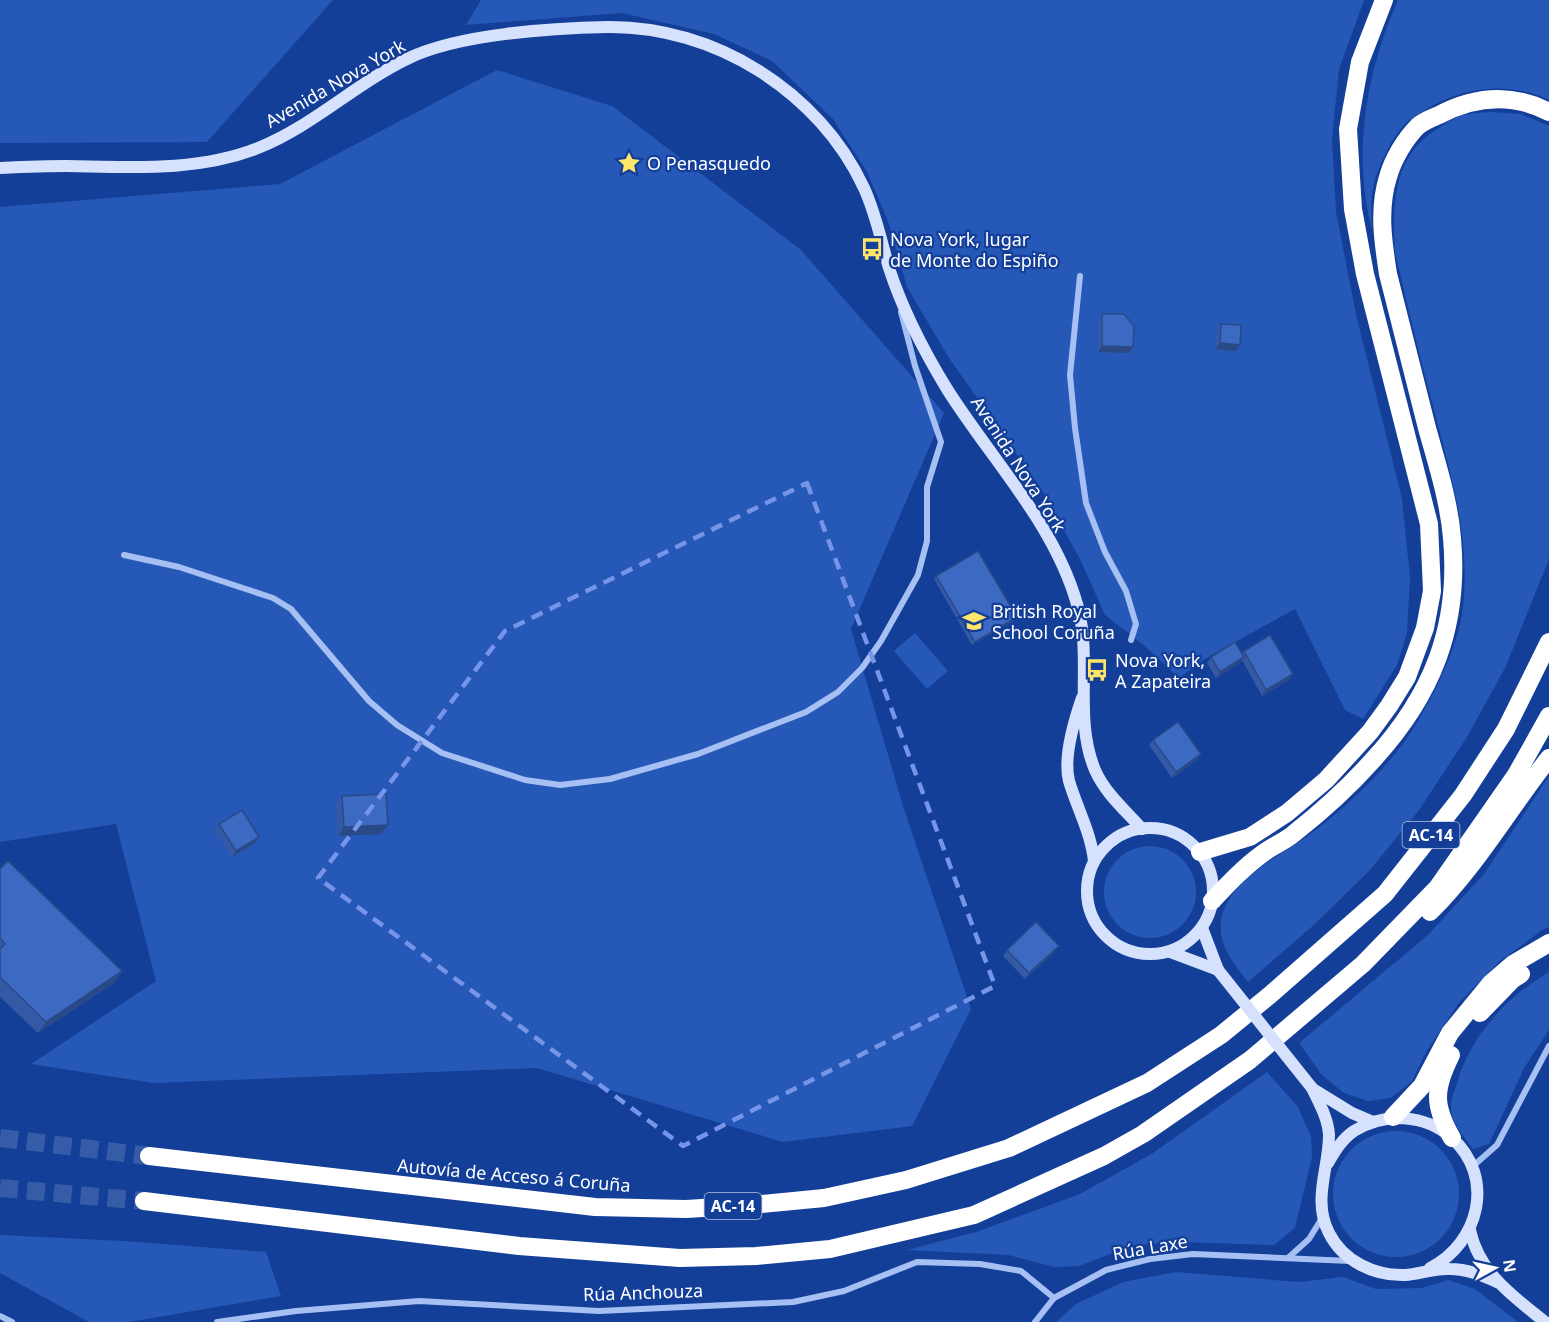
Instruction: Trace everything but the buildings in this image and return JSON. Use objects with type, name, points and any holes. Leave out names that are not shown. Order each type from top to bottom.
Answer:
[{"type":"highway","points":[[1200,852],[1250,837],[1287,813],[1326,780],[1370,732],[1389,706],[1407,677],[1425,628],[1432,591],[1429,524],[1365,274],[1353,209],[1348,129],[1360,62],[1384,0]]},
{"type":"highway","points":[[1212,901],[1241,871],[1291,836],[1341,793],[1373,760],[1401,727],[1421,697],[1435,669],[1447,636],[1453,582],[1452,537],[1442,484],[1388,274],[1383,241],[1382,210],[1388,178],[1400,150],[1419,125],[1458,104],[1496,98],[1520,100],[1549,112]]},
{"type":"highway","name":"Autovía de Acceso á Coruña","points":[[149,1156],[595,1207],[686,1209],[824,1198],[906,1180],[1009,1148],[1147,1083],[1221,1035],[1312,960],[1385,894],[1463,795],[1506,729],[1549,642]]},
{"type":"highway","name":"AC-14","points":[[144,1201],[519,1246],[690,1258],[756,1256],[830,1249],[974,1215],[1104,1156],[1143,1134],[1250,1060],[1363,964],[1438,887],[1516,775],[1549,716]]},
{"type":"highway","points":[[1363,964],[1394,945],[1454,889],[1549,758]]},
{"type":"highway","points":[[1393,1118],[1422,1086],[1450,1033],[1491,983],[1513,964],[1549,943]]},
{"type":"highway","points":[[1452,1138],[1440,1118],[1438,1098],[1441,1078],[1450,1057],[1465,1032],[1484,1008],[1513,979],[1549,956]]},
{"type":"street","name":"Avenida Nova York","points":[[0,168],[161,167],[211,162],[258,148],[300,126],[411,57],[483,37],[613,27],[659,32],[698,42],[739,57],[776,81],[809,109],[842,150],[863,186],[879,227],[915,366],[941,442],[927,487],[927,541],[918,575],[881,641],[862,668],[838,692],[806,712],[698,754],[610,778],[560,785],[525,780],[442,753],[397,725],[369,701],[291,609],[273,598],[179,567],[124,555]]},
{"type":"street","name":"Avenida Nova York","points":[[890,269],[910,319],[947,388],[1041,525],[1064,569],[1077,603],[1084,636],[1086,730],[1090,753],[1096,772],[1109,794],[1142,829]]},
{"type":"street","points":[[1080,276],[1070,375],[1075,428],[1086,503],[1105,552],[1126,591],[1136,624],[1131,640]]},
{"type":"street","name":"Avenida Nova York","points":[[1085,689],[1075,717],[1069,746],[1068,778],[1093,846],[1094,861]]},
{"type":"street","points":[[1158,828],[1174,832],[1200,852],[1213,884],[1212,901],[1209,915],[1202,928],[1182,946],[1170,952],[1144,954],[1126,950],[1111,941],[1098,928],[1090,913],[1087,896],[1088,878],[1094,861],[1106,845],[1122,834],[1158,828]]},
{"type":"street","points":[[1202,928],[1218,970],[1312,1088],[1325,1114],[1329,1133],[1320,1199],[1329,1233],[1340,1249],[1354,1261],[1370,1270],[1388,1274],[1407,1275],[1450,1269],[1474,1272],[1497,1282]]},
{"type":"street","points":[[1170,952],[1218,970]]},
{"type":"street","points":[[1472,1167],[1497,1145],[1549,1046]]},
{"type":"street","points":[[1312,1088],[1352,1113],[1373,1122]]},
{"type":"street","points":[[1326,1166],[1337,1147],[1353,1132],[1373,1122],[1393,1118],[1414,1119],[1434,1126],[1452,1138],[1464,1151],[1472,1167],[1477,1188],[1476,1210],[1470,1230],[1459,1248],[1443,1261],[1425,1271]]},
{"type":"street","points":[[1288,1258],[1310,1239],[1323,1216]]},
{"type":"street","points":[[1470,1230],[1473,1246],[1481,1262],[1497,1282],[1545,1322]]},
{"type":"street","name":"Rúa Laxe","points":[[1035,1322],[1054,1298],[1106,1270],[1150,1259],[1192,1254],[1354,1261]]},
{"type":"street","name":"Rúa Anchouza","points":[[217,1322],[296,1311],[419,1301],[599,1311],[793,1302],[844,1290],[917,1262],[980,1264],[1021,1271],[1054,1298]]},
{"type":"street","points":[[0,1316],[12,1322]]},
{"type":"highlighted area","points":[[807,483],[995,986],[683,1146],[318,878],[505,631]]},
{"type":"shaded area","points":[[0,0],[333,0],[207,142],[0,143]]},
{"type":"shaded area","points":[[481,0],[1364,0],[1339,69],[1332,139],[1336,212],[1357,319],[1402,499],[1410,577],[1407,633],[1397,665],[1363,719],[1345,710],[1295,609],[1201,661],[1179,678],[1146,647],[1105,615],[1080,559],[1040,487],[949,358],[907,287],[888,221],[867,172],[833,119],[772,61],[714,34],[622,13],[466,25]]},
{"type":"shaded area","points":[[1398,0],[1549,0],[1549,100],[1534,94],[1502,88],[1470,91],[1440,102],[1410,119],[1393,139],[1375,178],[1372,230],[1363,172],[1366,114],[1370,85],[1378,56]]},
{"type":"shaded area","points":[[497,70],[612,106],[801,250],[944,413],[851,629],[904,809],[971,1009],[912,1126],[783,1142],[537,1068],[153,1083],[31,1064],[156,981],[116,824],[0,842],[0,207],[280,184]]},
{"type":"shaded area","points":[[1490,112],[1521,114],[1549,126],[1549,558],[1506,666],[1467,737],[1419,810],[1370,870],[1316,923],[1248,982],[1228,954],[1222,938],[1221,921],[1232,895],[1254,872],[1338,812],[1389,761],[1416,725],[1442,675],[1461,620],[1465,581],[1462,530],[1452,480],[1395,252],[1394,215],[1399,180],[1405,165],[1414,150],[1426,137],[1457,117]]},
{"type":"shaded area","points":[[915,633],[948,671],[927,689],[894,651]]},
{"type":"shaded area","points":[[1549,776],[1549,927],[1499,962],[1458,1004],[1426,1052],[1412,1081],[1391,1098],[1368,1101],[1344,1093],[1322,1075],[1299,1043],[1428,935],[1484,874]]},
{"type":"shaded area","points":[[1150,846],[1168,849],[1183,859],[1193,874],[1196,892],[1193,910],[1183,925],[1168,935],[1150,938],[1132,935],[1117,925],[1107,910],[1104,892],[1107,874],[1117,859],[1132,849]]},
{"type":"shaded area","points":[[1549,972],[1549,1030],[1524,1068],[1489,1144],[1473,1149],[1458,1128],[1451,1111],[1452,1098],[1462,1069],[1480,1035],[1491,1020],[1518,994]]},
{"type":"shaded area","points":[[1267,1072],[1298,1107],[1311,1137],[1312,1157],[1295,1228],[1274,1245],[1181,1242],[1133,1245],[1079,1266],[1054,1267],[1008,1255],[907,1250],[976,1232],[1080,1194],[1153,1153]]},
{"type":"shaded area","points":[[1396,1131],[1420,1136],[1440,1150],[1454,1170],[1459,1194],[1454,1218],[1440,1238],[1420,1252],[1396,1257],[1372,1252],[1352,1238],[1338,1218],[1333,1194],[1338,1170],[1352,1150],[1372,1136]]},
{"type":"shaded area","points":[[0,1235],[124,1241],[266,1252],[281,1296],[129,1322],[89,1322],[0,1273]]},
{"type":"shaded area","points":[[1176,1272],[1299,1282],[1343,1277],[1376,1289],[1422,1288],[1448,1280],[1475,1289],[1518,1322],[1056,1322],[1076,1304],[1123,1282]]},
{"type":"tunnel","points":[[0,1138],[149,1156]]},
{"type":"tunnel","points":[[0,1188],[144,1201]]},
{"type":"place","name":"O Penasquedo","points":[[629,163]]},
{"type":"place","name":"Nova York, lugar de Monte do Espiño","points":[[872,249]]},
{"type":"place","name":"British Royal School Coruña","points":[[974,621]]},
{"type":"place","name":"Nova York, A Zapateira","points":[[1097,670]]}]
